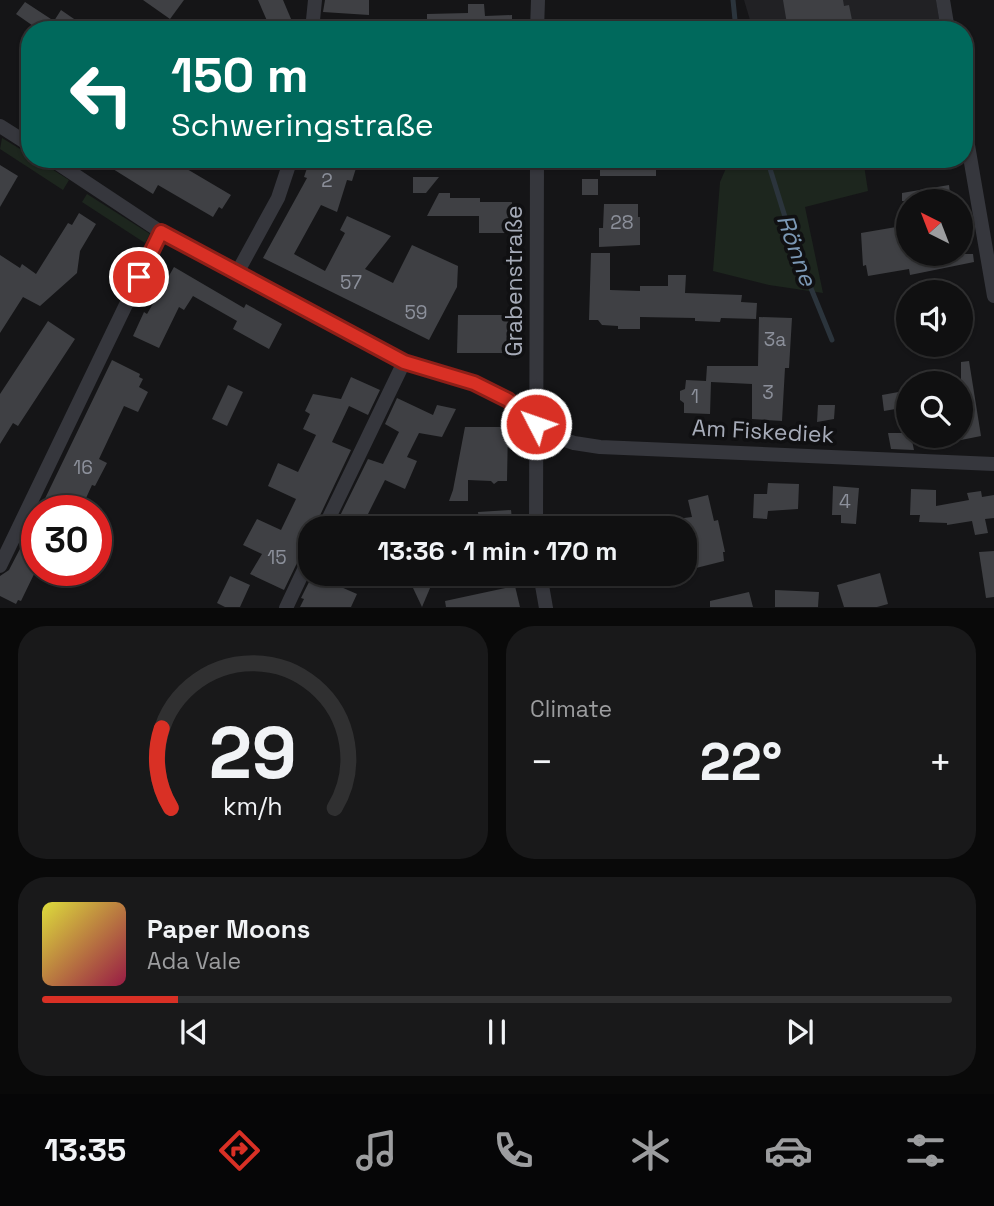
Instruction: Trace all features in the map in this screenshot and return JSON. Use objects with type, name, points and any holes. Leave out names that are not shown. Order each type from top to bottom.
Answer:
[{"type":"street","points":[[313,21],[315,0]]},
{"type":"street","points":[[537,21],[538,0]]},
{"type":"street","points":[[943,0],[946,21]]},
{"type":"street","points":[[0,126],[21,139]]},
{"type":"street","name":"Am Fiskediek","points":[[65,168],[161,232],[404,362],[474,383],[508,400],[553,436],[574,443],[600,447],[994,464]]},
{"type":"street","points":[[237,273],[278,198],[287,168]]},
{"type":"street","name":"Grabenstraße","points":[[536,516],[537,168]]},
{"type":"street","points":[[972,168],[994,296]]},
{"type":"street","points":[[0,566],[161,232]]},
{"type":"street","points":[[330,516],[404,362]]},
{"type":"street","points":[[286,607],[298,582]]},
{"type":"street","points":[[542,586],[546,607]]},
{"type":"shaded area","points":[[744,0],[936,0],[940,21],[750,21]]},
{"type":"shaded area","points":[[2,138],[21,150],[21,163],[0,149]]},
{"type":"shaded area","points":[[29,168],[50,168],[69,180],[63,190]]},
{"type":"shaded area","points":[[726,168],[864,168],[868,191],[805,207],[823,293],[769,285],[713,271],[720,182]]},
{"type":"shaded area","points":[[87,194],[150,234],[145,243],[82,202]]},
{"type":"building","points":[[143,0],[184,0],[170,19]]},
{"type":"building","points":[[258,0],[283,0],[292,21],[267,21]]},
{"type":"building","points":[[325,0],[369,0],[369,15],[323,12]]},
{"type":"building","points":[[783,0],[843,0],[844,6],[849,5],[852,21],[786,21]]},
{"type":"building","points":[[25,2],[54,21],[26,21],[16,14]]},
{"type":"building","points":[[468,4],[484,4],[485,16],[512,15],[512,21],[427,21],[427,14],[468,13]]},
{"type":"building","points":[[61,10],[77,21],[54,21]]},
{"type":"building","points":[[0,165],[18,176],[0,207]]},
{"type":"building","points":[[111,168],[185,168],[231,195],[213,217],[158,185],[153,194]]},
{"type":"building","points":[[307,168],[356,168],[352,181],[347,180],[337,212],[321,205],[294,254],[325,271],[345,233],[340,230],[347,216],[391,236],[365,269],[393,283],[412,245],[458,266],[457,287],[429,340],[263,258],[307,178],[304,177]]},
{"type":"building","points":[[600,168],[656,168],[656,176],[600,176]]},
{"type":"building","points":[[413,177],[439,177],[426,193],[413,193]]},
{"type":"building","points":[[582,179],[598,179],[598,195],[582,195]]},
{"type":"building","points":[[949,185],[950,189],[926,189]]},
{"type":"building","points":[[439,193],[450,193],[450,198],[480,198],[480,202],[512,202],[511,233],[479,233],[479,216],[427,216]]},
{"type":"building","points":[[604,204],[638,204],[640,245],[599,247],[599,228],[603,228]]},
{"type":"building","points":[[79,213],[96,224],[80,251],[77,273],[40,306],[23,297],[0,333],[0,255],[20,268],[22,264],[36,274],[68,223],[72,225]]},
{"type":"building","points":[[896,227],[896,266],[954,266],[910,275],[909,269],[868,276],[866,265],[863,266],[861,233]]},
{"type":"building","points":[[591,253],[610,253],[610,290],[640,291],[640,286],[668,286],[668,275],[686,275],[685,293],[742,295],[741,302],[757,303],[756,319],[721,318],[720,322],[695,321],[695,318],[640,317],[640,329],[618,329],[618,326],[602,325],[598,320],[589,320]]},
{"type":"building","points":[[174,267],[244,308],[246,304],[282,324],[269,349],[233,329],[237,321],[193,296],[184,310],[179,307],[159,348],[133,336],[144,312],[147,314]]},
{"type":"building","points":[[458,315],[511,315],[510,353],[457,353]]},
{"type":"building","points":[[759,317],[792,318],[789,368],[785,368],[782,421],[752,419],[752,384],[711,382],[710,414],[684,413],[680,391],[685,389],[686,380],[706,381],[707,366],[758,366]]},
{"type":"building","points":[[48,321],[75,339],[18,426],[13,423],[0,444],[0,394]]},
{"type":"building","points":[[112,360],[140,374],[139,377],[143,379],[139,387],[148,392],[138,412],[124,406],[99,459],[107,463],[95,486],[92,485],[87,495],[47,495]]},
{"type":"building","points":[[969,361],[971,371],[961,371],[961,362]]},
{"type":"building","points":[[351,377],[380,390],[368,415],[349,406],[332,442],[351,450],[320,516],[298,516],[298,561],[284,590],[250,574],[262,554],[243,545],[257,519],[281,530],[296,499],[268,486],[278,463],[298,472],[316,435],[303,429],[310,414],[305,411],[313,394],[341,399]]},
{"type":"building","points":[[228,385],[243,392],[227,426],[212,419]]},
{"type":"building","points":[[973,386],[981,436],[973,438]]},
{"type":"building","points":[[896,392],[896,409],[884,411],[882,395]]},
{"type":"building","points":[[397,398],[433,415],[437,405],[456,409],[442,437],[419,433],[407,457],[417,461],[405,489],[385,480],[367,516],[340,516],[368,459],[383,464],[399,432],[385,424]]},
{"type":"building","points":[[818,405],[835,405],[834,419],[817,422]]},
{"type":"building","points":[[465,427],[508,427],[507,481],[494,484],[491,481],[468,480],[468,501],[449,501],[453,490]]},
{"type":"building","points":[[888,433],[896,433],[896,448],[914,450],[891,449]]},
{"type":"building","points":[[768,483],[799,484],[798,509],[768,511],[767,519],[753,518],[754,494],[767,494]]},
{"type":"building","points":[[833,486],[859,488],[856,524],[841,523],[841,515],[832,515]]},
{"type":"building","points":[[911,489],[936,490],[936,506],[969,500],[967,493],[981,491],[982,497],[994,495],[994,518],[985,519],[988,533],[975,535],[972,521],[947,525],[919,522],[920,515],[910,515]]},
{"type":"building","points":[[708,495],[714,521],[718,520],[725,552],[724,561],[697,568],[697,516],[692,516],[688,500]]},
{"type":"building","points":[[511,510],[512,516],[478,516],[478,512]]},
{"type":"building","points":[[21,547],[21,586],[28,586],[21,601],[18,600],[16,604],[0,596],[0,576],[9,570]]},
{"type":"building","points":[[994,551],[994,597],[986,598],[979,552]]},
{"type":"building","points":[[880,573],[888,604],[877,607],[844,607],[837,585]]},
{"type":"building","points":[[230,576],[250,585],[240,607],[225,607],[217,603]]},
{"type":"building","points":[[307,586],[341,586],[357,594],[351,607],[300,607],[304,599],[301,598]]},
{"type":"building","points":[[431,586],[422,607],[413,588]]},
{"type":"building","points":[[515,586],[520,607],[446,607],[445,601]]},
{"type":"building","points":[[775,590],[819,592],[818,607],[775,607]]},
{"type":"building","points":[[749,592],[753,607],[710,607],[710,601]]},
{"type":"waterway","name":"Rönne","points":[[733,0],[735,21]]},
{"type":"waterway","name":"Rönne","points":[[770,168],[795,249],[832,340]]},
{"type":"route","points":[[139,277],[161,232],[404,362],[474,383],[508,400],[536,424]]}]
